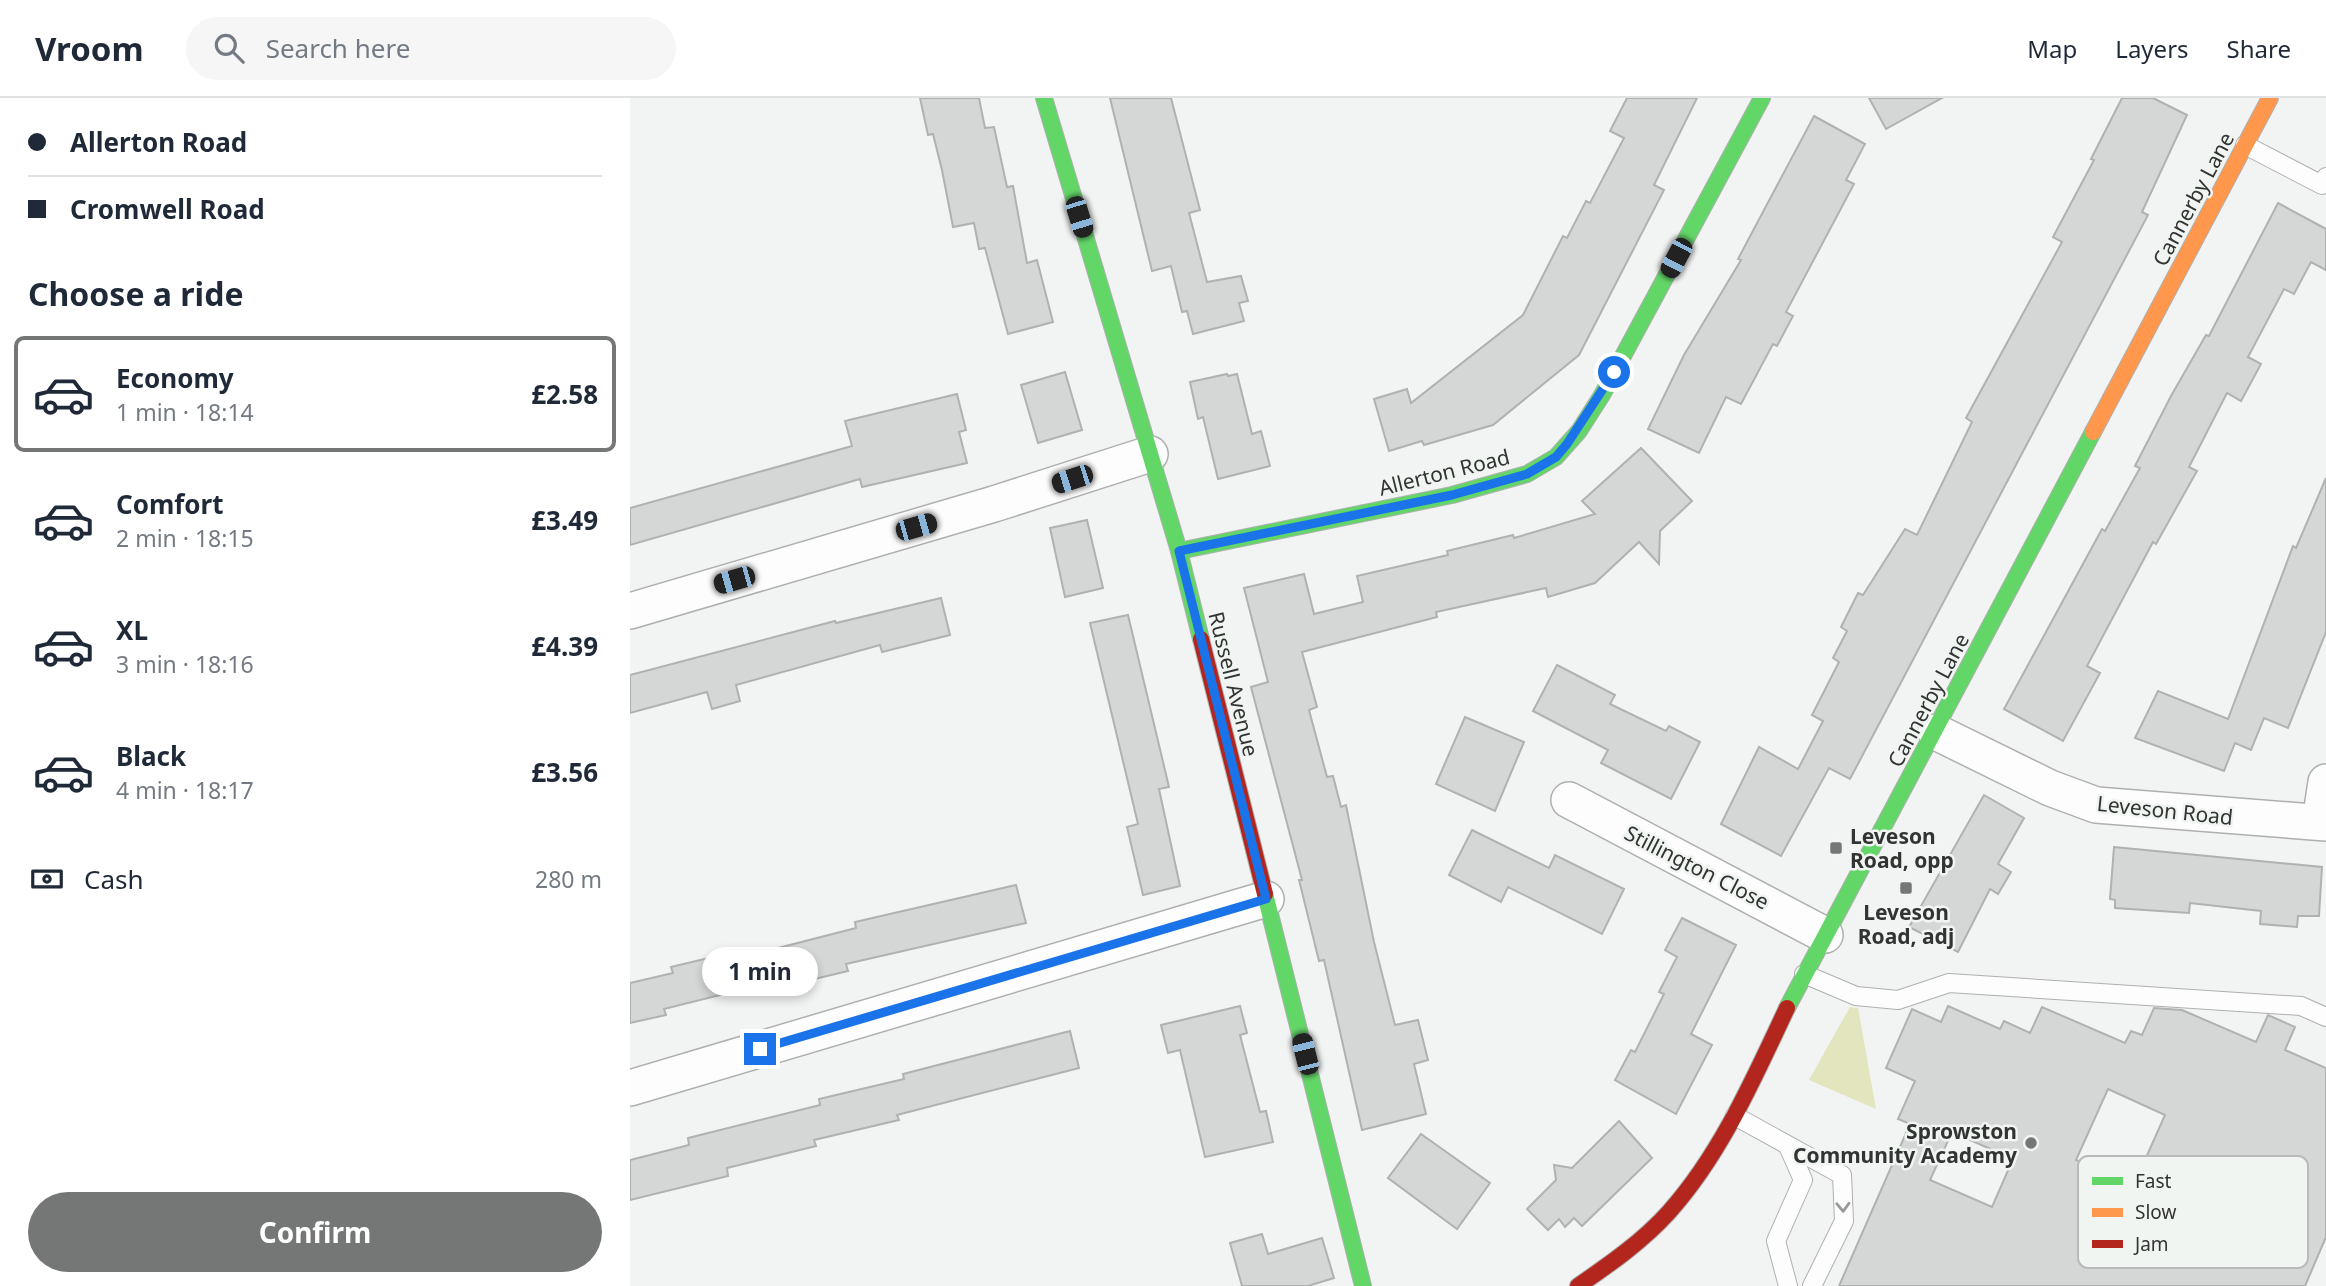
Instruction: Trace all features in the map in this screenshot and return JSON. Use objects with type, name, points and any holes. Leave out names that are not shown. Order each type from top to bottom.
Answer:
[{"type":"street","name":"Russell Avenue","points":[[1044,98],[1179,551],[1363,1286]]},
{"type":"street","name":"Allerton Road","points":[[1179,551],[1452,495],[1527,474],[1556,457],[1602,395],[1762,98]]},
{"type":"street","name":"Cannerby Lane","points":[[1578,1286],[1620,1258],[1679,1201],[1735,1116],[1804,974],[1936,732],[2270,98]]},
{"type":"street","points":[[630,611],[994,504],[1150,454]]},
{"type":"street","name":"Leveson Road","points":[[1936,732],[2050,788],[2096,805],[2323,823]]},
{"type":"street","points":[[2323,823],[2326,782]]},
{"type":"street","name":"Stillington Close","points":[[1569,800],[1825,935]]},
{"type":"street","points":[[630,1088],[1266,899]]},
{"type":"lane","points":[[2245,145],[2322,185],[2326,177]]},
{"type":"lane","points":[[1804,974],[1856,996],[1898,1000],[1949,983],[2301,1006],[2326,1017]]},
{"type":"lane","points":[[1735,1116],[1842,1175],[1844,1221],[1812,1286]]},
{"type":"lane","points":[[1788,1146],[1803,1180],[1776,1241],[1788,1286]]},
{"type":"green space","points":[[1850,1007],[1858,1008],[1876,1109],[1809,1080]]},
{"type":"building","points":[[920,98],[979,98],[985,128],[994,127],[1007,187],[1013,186],[1027,263],[1037,260],[1053,322],[1008,334],[985,248],[979,249],[974,223],[953,227],[933,134],[928,135]]},
{"type":"building","points":[[1110,98],[1171,98],[1200,210],[1189,213],[1207,282],[1241,276],[1248,301],[1239,303],[1244,321],[1193,334],[1187,311],[1182,312],[1171,266],[1152,271]]},
{"type":"building","points":[[1627,98],[1697,98],[1654,185],[1664,190],[1579,355],[1493,425],[1424,445],[1422,441],[1389,451],[1374,399],[1407,389],[1411,403],[1523,315],[1563,236],[1567,238],[1586,201],[1590,203],[1624,138],[1610,131]]},
{"type":"building","points":[[1869,98],[1942,98],[1886,129]]},
{"type":"building","points":[[2122,98],[2153,98],[2187,115],[2142,212],[2148,215],[1850,779],[1829,768],[1781,856],[1721,824],[1759,747],[1798,769],[1823,721],[1812,715],[1839,662],[1833,658],[1847,631],[1841,627],[1858,593],[1863,595],[1905,529],[1917,535],[1972,422],[1966,418],[2062,242],[2053,237],[2094,160],[2091,159]]},
{"type":"building","points":[[1814,116],[1865,144],[1846,180],[1854,184],[1786,312],[1793,316],[1777,346],[1773,344],[1741,404],[1726,397],[1699,453],[1648,429],[1684,355],[1741,260],[1738,259]]},
{"type":"building","points":[[2278,203],[2326,229],[2326,270],[2311,262],[2294,294],[2284,289],[2248,357],[2261,364],[2241,401],[2227,393],[2189,467],[2197,471],[2156,544],[2153,542],[2087,666],[2100,673],[2063,741],[2004,709],[2102,529],[2105,531],[2140,468],[2135,466],[2171,396],[2206,335],[2209,336]]},
{"type":"building","points":[[1065,372],[1082,430],[1038,443],[1021,385]]},
{"type":"building","points":[[1237,374],[1252,434],[1261,431],[1270,466],[1218,479],[1203,417],[1198,419],[1190,382]]},
{"type":"building","points":[[957,394],[966,430],[959,432],[967,463],[862,487],[860,479],[630,545],[630,508],[852,446],[845,421]]},
{"type":"building","points":[[1641,448],[1692,501],[1660,531],[1659,564],[1639,542],[1595,583],[1548,597],[1546,588],[1436,612],[1437,617],[1302,652],[1317,707],[1309,710],[1327,777],[1333,776],[1341,807],[1346,805],[1374,942],[1395,1025],[1418,1020],[1428,1060],[1414,1064],[1426,1114],[1362,1130],[1324,960],[1319,961],[1299,880],[1302,880],[1251,687],[1268,682],[1244,588],[1304,574],[1314,614],[1363,602],[1357,576],[1448,555],[1447,551],[1513,535],[1514,538],[1595,514],[1582,501]]},
{"type":"building","points":[[2326,478],[2326,632],[2288,728],[2264,718],[2251,750],[2235,743],[2224,771],[2135,738],[2158,691],[2228,719],[2293,546],[2296,548]]},
{"type":"building","points":[[1087,520],[1103,588],[1065,597],[1050,528]]},
{"type":"building","points":[[941,598],[950,635],[882,652],[880,645],[736,685],[740,701],[712,709],[707,692],[630,713],[630,675],[835,621],[836,623]]},
{"type":"building","points":[[1128,615],[1169,787],[1159,789],[1180,886],[1143,895],[1127,827],[1138,824],[1090,623]]},
{"type":"building","points":[[1557,665],[1615,695],[1610,704],[1666,731],[1669,726],[1700,742],[1671,799],[1601,763],[1608,750],[1533,711]]},
{"type":"building","points":[[1465,717],[1524,742],[1495,811],[1436,784]]},
{"type":"building","points":[[1984,795],[2024,818],[1998,864],[2011,872],[1998,894],[1990,889],[1958,952],[1909,927]]},
{"type":"building","points":[[1472,830],[1549,868],[1555,855],[1624,889],[1602,934],[1508,887],[1501,902],[1449,875]]},
{"type":"building","points":[[2114,847],[2322,867],[2319,916],[2298,916],[2297,927],[2260,924],[2261,911],[2190,903],[2189,913],[2115,908],[2115,900],[2110,899]]},
{"type":"building","points":[[1016,885],[1026,923],[846,964],[848,971],[777,988],[776,981],[664,1009],[666,1015],[630,1023],[630,983],[673,973],[671,967],[742,950],[743,957],[856,928],[855,922]]},
{"type":"building","points":[[1682,918],[1736,945],[1691,1034],[1712,1045],[1676,1114],[1615,1080],[1631,1050],[1635,1052],[1664,994],[1659,992],[1677,957],[1665,950]]},
{"type":"building","points":[[1240,1006],[1247,1033],[1240,1035],[1260,1112],[1266,1111],[1273,1142],[1205,1157],[1180,1050],[1168,1053],[1161,1025]]},
{"type":"building","name":"Sprowston Community Academy","points":[[1948,1006],[2000,1029],[2004,1021],[2030,1033],[2042,1007],[2125,1043],[2131,1031],[2142,1035],[2154,1008],[2182,1010],[2256,1042],[2268,1015],[2295,1027],[2285,1050],[2326,1068],[2326,1237],[2305,1286],[1839,1286],[1910,1124],[1898,1119],[1915,1081],[1886,1068],[1912,1009],[1941,1022]],"holes":[[[1952,1132],[2013,1159],[1992,1207],[1930,1180]]]},
{"type":"building","points":[[1070,1031],[1079,1068],[897,1115],[899,1120],[814,1140],[816,1146],[727,1168],[728,1176],[630,1200],[630,1160],[689,1145],[688,1138],[820,1105],[819,1099],[904,1079],[903,1074]]},
{"type":"building","points":[[1619,1121],[1652,1158],[1582,1226],[1574,1218],[1565,1227],[1559,1219],[1548,1230],[1527,1209],[1556,1180],[1554,1165],[1572,1168]]},
{"type":"building","points":[[1421,1134],[1490,1183],[1457,1229],[1388,1178]]},
{"type":"building","points":[[1262,1234],[1268,1254],[1322,1238],[1334,1278],[1308,1286],[1242,1286],[1230,1243]]},
{"type":"traffic: fast","points":[[1044,98],[1179,551],[1201,639]]},
{"type":"traffic: fast","points":[[1179,551],[1452,495],[1527,474],[1556,457],[1579,431],[1602,395],[1762,98]]},
{"type":"traffic: fast","points":[[1787,1008],[2093,432]]},
{"type":"traffic: fast","points":[[1265,894],[1363,1286]]},
{"type":"traffic: slow","points":[[2093,432],[2270,98]]},
{"type":"traffic: jam","points":[[1201,639],[1265,894]]},
{"type":"traffic: jam","points":[[1578,1286],[1648,1233],[1688,1189],[1705,1166],[1735,1114],[1787,1008]]},
{"type":"place","name":"Leveson Road, opp","points":[[1836,848]]},
{"type":"place","name":"Leveson Road, adj","points":[[1906,888]]},
{"type":"place","name":"Sprowston Community Academy","points":[[2031,1143]]},
{"type":"route","points":[[760,1049],[1266,899],[1179,551],[1452,495],[1527,474],[1556,457],[1602,395],[1614,372]]}]
